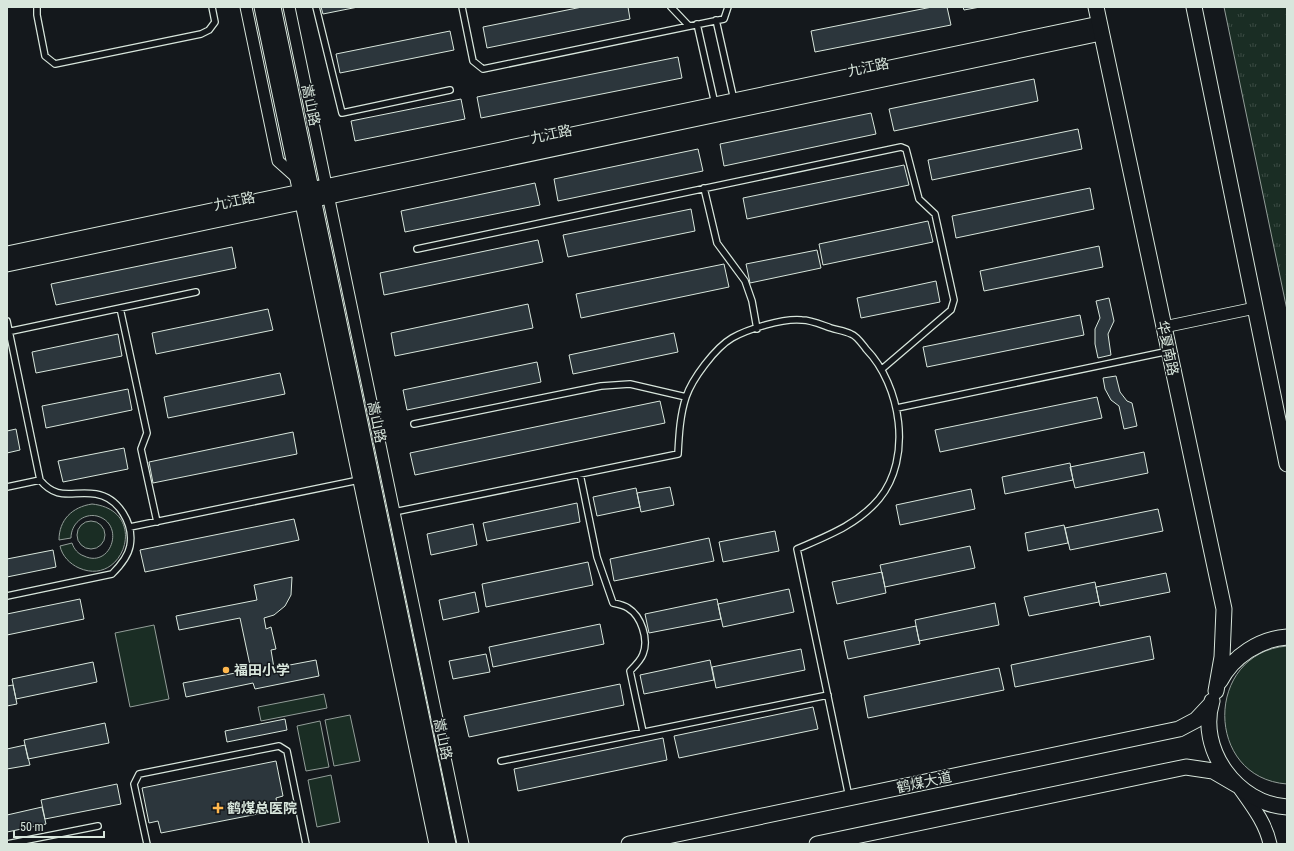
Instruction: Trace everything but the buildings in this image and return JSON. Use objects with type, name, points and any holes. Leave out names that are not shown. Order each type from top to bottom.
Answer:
[{"type":"main road","name":"华夏南路","points":[[1096,7],[1224,609],[1222,657],[1213,698]]},
{"type":"main road","points":[[1194,7],[1287,464]]},
{"type":"main road","name":"鹤煤大道","points":[[629,844],[1179,729],[1196,720],[1213,698],[1231,666],[1241,655],[1267,641],[1287,637]]},
{"type":"main road","points":[[1213,698],[1210,719],[1214,748],[1227,774],[1238,785]]},
{"type":"main road","points":[[817,844],[1186,767],[1213,771],[1238,785],[1258,799],[1287,807]]},
{"type":"street","points":[[246,7],[278,161],[305,192]]},
{"type":"street","name":"嵩山路","points":[[261,7],[305,192],[449,844]]},
{"type":"street","name":"嵩山路","points":[[274,7],[305,192],[360,480],[436,844]]},
{"type":"street","points":[[289,7],[463,844]]},
{"type":"street","name":"九江路","points":[[327,191],[734,100],[1100,29]]},
{"type":"street","name":"九江路","points":[[7,253],[305,192],[327,191],[1100,29]]},
{"type":"street","name":"九江路","points":[[7,265],[305,192]]},
{"type":"street","points":[[1164,327],[1255,308]]},
{"type":"street","points":[[1238,785],[1257,812],[1268,834],[1270,844]]},
{"type":"lane","points":[[37,7],[37,15],[45,56],[54,64],[201,34],[209,30],[215,22],[212,7]]},
{"type":"lane","points":[[316,7],[342,113],[450,90]]},
{"type":"lane","points":[[462,7],[473,61],[483,69],[724,19],[728,7]]},
{"type":"lane","points":[[671,7],[689,26]]},
{"type":"lane","points":[[716,20],[734,100]]},
{"type":"lane","points":[[696,24],[715,104]]},
{"type":"lane","points":[[417,248],[901,147],[906,149],[918,199],[936,214],[954,300],[951,310],[882,369]]},
{"type":"lane","points":[[704,188],[717,243],[745,281],[752,302],[757,328]]},
{"type":"lane","points":[[8,332],[196,292]]},
{"type":"lane","points":[[120,308],[147,433],[141,449],[157,522]]},
{"type":"lane","points":[[393,512],[678,454],[680,427],[686,397],[701,368],[732,338],[771,323],[802,320],[852,334],[876,359],[890,384],[897,408],[900,443],[892,474],[879,498],[858,519],[834,533],[797,550],[849,798]]},
{"type":"lane","points":[[7,321],[8,332],[40,480],[48,490],[70,495],[97,494],[112,502],[124,514],[130,527],[130,546],[124,562],[112,574],[7,596]]},
{"type":"lane","points":[[897,408],[1169,351]]},
{"type":"lane","points":[[414,424],[601,386],[630,384],[686,397]]},
{"type":"lane","points":[[580,474],[597,557],[613,603],[628,607],[636,615],[642,626],[645,640],[644,653],[630,671],[643,732]]},
{"type":"lane","points":[[7,487],[40,480]]},
{"type":"lane","points":[[130,527],[360,480]]},
{"type":"lane","points":[[501,761],[828,695]]},
{"type":"lane","points":[[147,844],[134,784],[139,774],[279,746],[287,751],[306,844]]},
{"type":"lane","points":[[7,844],[98,826]]},
{"type":"green space","points":[[1224,7],[1287,7],[1287,310]]},
{"type":"green space","points":[[92,504],[110,509],[121,519],[125,532],[124,546],[118,558],[108,567],[95,571],[79,568],[73,564],[67,559],[60,546],[72,543],[76,551],[82,555],[94,558],[102,556],[108,551],[112,544],[113,536],[111,527],[106,521],[97,516],[87,516],[79,521],[73,528],[71,538],[59,540],[61,526],[68,516],[78,508]]},
{"type":"green space","points":[[91,521],[101,525],[105,535],[101,545],[91,549],[81,545],[77,535],[81,525]]},
{"type":"green space","points":[[154,625],[169,699],[130,707],[115,633]]},
{"type":"green space","points":[[1287,646],[1287,784],[1260,777],[1240,761],[1229,740],[1225,715],[1229,691],[1240,670],[1260,654]]},
{"type":"green space","points":[[324,694],[327,708],[261,721],[258,707]]},
{"type":"green space","points":[[350,715],[360,761],[334,766],[325,720]]},
{"type":"green space","points":[[320,721],[329,767],[306,771],[297,726]]},
{"type":"green space","points":[[331,775],[340,822],[317,827],[308,780]]},
{"type":"place","name":"福田小学","points":[[226,670]]},
{"type":"place","name":"鹤煤总医院","points":[[218,808]]}]
